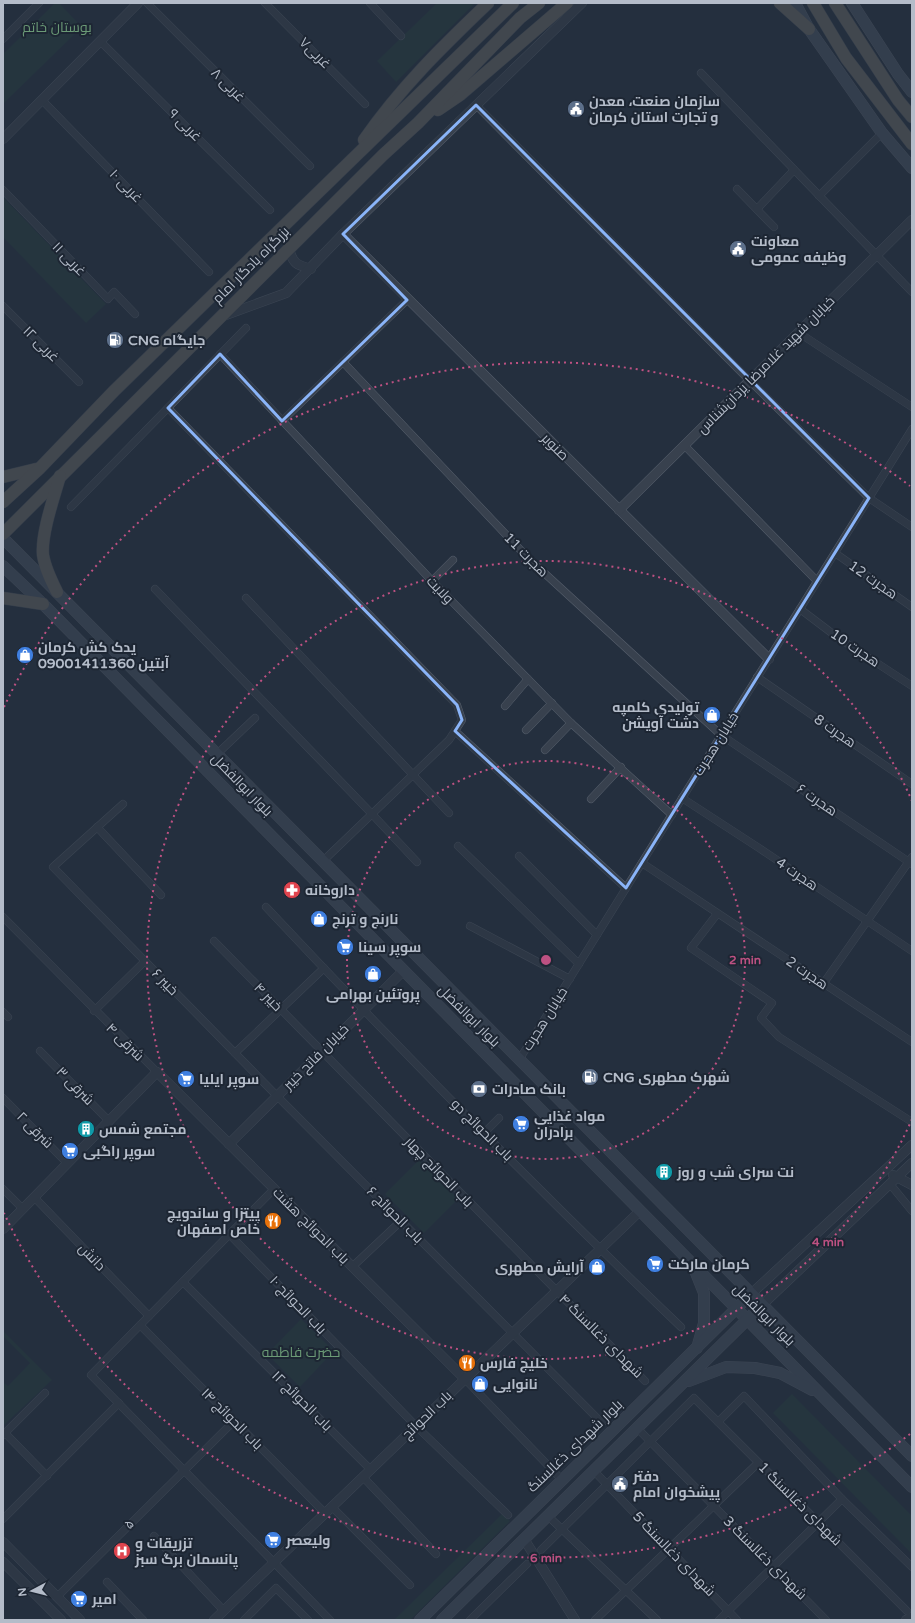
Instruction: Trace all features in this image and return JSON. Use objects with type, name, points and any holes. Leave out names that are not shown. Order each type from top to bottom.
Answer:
[{"type":"highway","points":[[351,161],[383,112],[428,60],[488,3]]},
{"type":"highway","name":"بزرگراه یادگار امام","points":[[3,534],[288,249],[383,155],[418,123],[520,18],[539,3]]},
{"type":"highway","points":[[418,123],[460,95],[567,3]]},
{"type":"highway","points":[[780,3],[809,29]]},
{"type":"highway","points":[[812,3],[846,58],[912,144]]},
{"type":"highway","points":[[835,3],[898,100],[912,117]]},
{"type":"highway","name":"بزرگراه یادگار امام","points":[[3,502],[39,469],[114,391],[512,4]]},
{"type":"highway","points":[[3,478],[39,469]]},
{"type":"highway","points":[[57,592],[46,568],[43,553],[44,538],[60,476]]},
{"type":"highway","points":[[3,598],[43,604]]},
{"type":"main road","points":[[794,3],[809,29],[882,133],[912,168]]},
{"type":"main road","points":[[852,3],[898,74],[912,92]]},
{"type":"main road","points":[[848,84],[892,118]]},
{"type":"main road","name":"بلوار ابوالفضل","points":[[3,538],[912,1456]]},
{"type":"main road","name":"بلوار ابوالفضل","points":[[3,566],[43,604],[912,1487]]},
{"type":"main road","points":[[226,790],[240,777]]},
{"type":"main road","points":[[691,1262],[704,1293],[704,1322],[696,1348]]},
{"type":"main road","name":"بلوار شهدای ذغالسنگ","points":[[420,1620],[752,1294]]},
{"type":"main road","points":[[442,1620],[762,1305]]},
{"type":"main road","points":[[681,1385],[700,1376],[726,1367],[756,1368],[780,1374],[820,1393]]},
{"type":"main road","points":[[514,1528],[524,1539]]},
{"type":"street","points":[[3,39],[39,3]]},
{"type":"street","points":[[3,139],[138,3]]},
{"type":"street","name":"غربی ۸","points":[[147,3],[310,166]]},
{"type":"street","name":"غربی۷","points":[[265,3],[365,104]]},
{"type":"street","points":[[370,3],[402,36]]},
{"type":"street","points":[[220,318],[286,293],[311,269],[343,234],[582,3]]},
{"type":"street","name":"غربی ۹","points":[[100,41],[270,210]]},
{"type":"street","points":[[701,73],[912,292]]},
{"type":"street","name":"غربی ۱۰","points":[[42,100],[210,272]]},
{"type":"street","points":[[476,105],[750,381],[869,498],[912,527]]},
{"type":"street","points":[[820,196],[882,133]]},
{"type":"street","points":[[757,209],[794,170]]},
{"type":"street","points":[[737,188],[774,227]]},
{"type":"street","name":"غربی ۱۱","points":[[3,190],[108,299],[114,292],[135,314]]},
{"type":"street","name":"خیابان شهید غلامرضا یزدان‌شناس","points":[[619,510],[912,220]]},
{"type":"street","name":"صنوبر","points":[[343,234],[407,300],[769,659]]},
{"type":"street","points":[[288,249],[291,259],[298,265],[311,269]]},
{"type":"street","points":[[282,421],[407,300]]},
{"type":"street","name":"غربی ۱۲","points":[[3,306],[79,382]]},
{"type":"street","points":[[70,507],[246,328]]},
{"type":"street","points":[[799,333],[912,407]]},
{"type":"street","name":"ولایت","points":[[220,354],[432,581],[571,723],[672,815]]},
{"type":"street","name":"هجرت 11","points":[[342,362],[529,559],[722,735]]},
{"type":"street","points":[[168,408],[457,705],[462,720],[449,740],[371,813],[323,861]]},
{"type":"street","name":"خیابان هجرت","points":[[520,1060],[912,428]]},
{"type":"street","points":[[684,445],[818,580]]},
{"type":"street","name":"هجرت 12","points":[[835,553],[912,607]]},
{"type":"street","points":[[432,581],[453,560]]},
{"type":"street","points":[[155,590],[417,862]]},
{"type":"street","points":[[246,598],[450,813]]},
{"type":"street","name":"هجرت 10","points":[[800,609],[837,637],[912,686]]},
{"type":"street","name":"هجرت 8","points":[[757,677],[912,784]]},
{"type":"street","points":[[505,706],[528,679]]},
{"type":"street","points":[[526,730],[552,703]]},
{"type":"street","points":[[217,754],[254,718]]},
{"type":"street","points":[[545,750],[571,723]]},
{"type":"street","points":[[455,731],[626,888]]},
{"type":"street","name":"هجرت ۶","points":[[722,735],[911,861]]},
{"type":"street","points":[[591,799],[621,767]]},
{"type":"street","name":"هجرت 4","points":[[682,798],[912,951]]},
{"type":"street","points":[[123,804],[97,827],[161,895]]},
{"type":"street","name":"خیبر ۶","points":[[97,827],[53,867],[277,1096]]},
{"type":"street","points":[[458,846],[579,964]]},
{"type":"street","points":[[519,856],[597,934]]},
{"type":"street","points":[[823,984],[911,861]]},
{"type":"street","name":"هجرت 2","points":[[642,863],[912,1042]]},
{"type":"street","name":"باب الحوائج دو","points":[[266,908],[363,1010],[484,1133],[600,1250],[681,1327]]},
{"type":"street","points":[[717,914],[691,948],[772,1003],[761,1018],[778,1037],[912,1122]]},
{"type":"street","name":"۴ شرقی","points":[[3,917],[156,1072]]},
{"type":"street","points":[[470,926],[570,979]]},
{"type":"street","name":"خیبر ۴","points":[[214,941],[321,1052]]},
{"type":"street","points":[[94,1010],[145,962]]},
{"type":"street","points":[[235,1053],[324,968]]},
{"type":"street","name":"خیابان فاتح خیبر","points":[[229,1144],[403,971]]},
{"type":"street","name":"۳ شرقی","points":[[40,1051],[109,1121]]},
{"type":"street","name":"باب الحوائج چهار","points":[[321,1052],[556,1292]]},
{"type":"street","points":[[3,1229],[156,1072]]},
{"type":"street","name":"باب الحوائج هشت","points":[[156,1072],[465,1379]]},
{"type":"street","name":"باب الحوائج ۶","points":[[277,1096],[602,1423]]},
{"type":"street","name":"۲ شرقی","points":[[3,1098],[67,1163]]},
{"type":"street","points":[[484,1133],[500,1118]]},
{"type":"street","points":[[752,1294],[912,1145]]},
{"type":"street","points":[[903,1154],[912,1158]]},
{"type":"street","points":[[762,1305],[912,1163]]},
{"type":"street","points":[[885,1170],[912,1185]]},
{"type":"street","points":[[890,1184],[912,1211]]},
{"type":"street","points":[[3,1189],[22,1209]]},
{"type":"street","points":[[274,1190],[91,1375],[330,1620]]},
{"type":"street","name":"دانش","points":[[34,1197],[149,1316]]},
{"type":"street","name":"باب الحوائج","points":[[214,1620],[640,1211]]},
{"type":"street","points":[[352,1268],[401,1221]]},
{"type":"street","name":"باب الحوائج ۱۰","points":[[230,1235],[416,1426],[508,1515]]},
{"type":"street","name":"باب الحوائج ۱۲","points":[[182,1282],[371,1470]]},
{"type":"street","name":"شهدای ذغالسنگ ۴","points":[[556,1292],[645,1381]]},
{"type":"street","name":"باب الحوائج ۱۴","points":[[140,1325],[234,1421],[410,1585]]},
{"type":"street","points":[[465,1379],[562,1480]]},
{"type":"street","points":[[45,1393],[4,1434],[46,1476]]},
{"type":"street","points":[[718,1422],[744,1396],[842,1499],[912,1568]]},
{"type":"street","name":"شهدای ذغالسنگ 1","points":[[650,1442],[694,1398],[818,1522],[908,1616]]},
{"type":"street","points":[[3,1519],[119,1403]]},
{"type":"street","name":"۵","points":[[57,1597],[184,1469],[234,1421]]},
{"type":"street","name":"شهدای ذغالسنگ 3","points":[[637,1428],[826,1620]]},
{"type":"street","points":[[541,1550],[650,1442]]},
{"type":"street","points":[[595,1620],[758,1462]]},
{"type":"street","name":"شهدای ذغالسنگ 5","points":[[594,1470],[737,1620]]},
{"type":"street","points":[[363,1477],[436,1554]]},
{"type":"street","points":[[719,1620],[842,1499]]},
{"type":"street","points":[[548,1516],[657,1620]]},
{"type":"street","points":[[154,1536],[224,1611]]},
{"type":"street","points":[[524,1539],[572,1619]]},
{"type":"street","points":[[3,1542],[80,1620]]},
{"type":"street","points":[[3,1562],[61,1620]]},
{"type":"street","points":[[470,1620],[527,1564]]},
{"type":"street","points":[[107,1582],[143,1620]]},
{"type":"street","points":[[244,1620],[276,1588],[308,1620]]},
{"type":"highlighted area","points":[[476,105],[869,498],[626,888],[455,731],[462,720],[457,705],[168,408],[220,354],[282,421],[407,300],[343,234]]},
{"type":"green space","name":"بوستان خاتم","points":[[55,3],[59,3],[82,27],[3,104],[3,54]]},
{"type":"green space","points":[[437,3],[475,3],[396,82],[377,61]]},
{"type":"green space","points":[[3,197],[106,304],[86,323],[3,237]]},
{"type":"green space","points":[[419,1160],[458,1199],[424,1233],[385,1194]]},
{"type":"green space","name":"حضرت فاطمه","points":[[301,1319],[334,1351],[300,1387],[267,1354]]},
{"type":"green space","points":[[3,1331],[52,1380],[3,1426],[3,1382],[8,1386],[30,1363],[3,1336]]},
{"type":"green space","points":[[792,1394],[912,1516],[912,1550],[910,1552],[773,1413]]},
{"type":"green space","points":[[502,1514],[510,1521],[410,1620],[394,1620]]},
{"type":"place","name":"سازمان صنعت، معدن و تجارت استان کرمان","points":[[576,109]]},
{"type":"place","name":"معاونت وظیفه عمومی","points":[[738,249]]},
{"type":"place","name":"CNG جایگاه","points":[[115,340]]},
{"type":"place","name":"یدک کش کرمان آبتین 09001411360","points":[[25,655]]},
{"type":"place","name":"تولیدی کلمپه دشت آویشن","points":[[712,715]]},
{"type":"place","name":"داروخانه","points":[[292,890]]},
{"type":"place","name":"نارنج و ترنج","points":[[319,919]]},
{"type":"place","name":"سوپر سینا","points":[[345,947]]},
{"type":"place","name":"پروتئین بهرامی","points":[[373,974]]},
{"type":"place","name":"CNG شهرک مطهری","points":[[590,1077]]},
{"type":"place","name":"سوپر ایلیا","points":[[186,1079]]},
{"type":"place","name":"بانک صادرات","points":[[479,1089]]},
{"type":"place","name":"مواد غذایی برادران","points":[[521,1124]]},
{"type":"place","name":"مجتمع شمس","points":[[86,1129]]},
{"type":"place","name":"سوپر راگبی","points":[[70,1151]]},
{"type":"place","name":"نت سرای شب و روز","points":[[664,1172]]},
{"type":"place","name":"پیتزا و ساندویچ خاص اصفهان","points":[[273,1221]]},
{"type":"place","name":"کرمان مارکت","points":[[655,1264]]},
{"type":"place","name":"آرایش مطهری","points":[[597,1267]]},
{"type":"place","name":"خلیج فارس","points":[[467,1363]]},
{"type":"place","name":"نانوایی","points":[[480,1384]]},
{"type":"place","name":"دفتر پیشخوان امام","points":[[620,1484]]},
{"type":"place","name":"ولیعصر","points":[[273,1540]]},
{"type":"place","name":"تزریقات و پانسمان برگ سبز","points":[[122,1551]]},
{"type":"place","name":"امیر","points":[[79,1599]]}]
